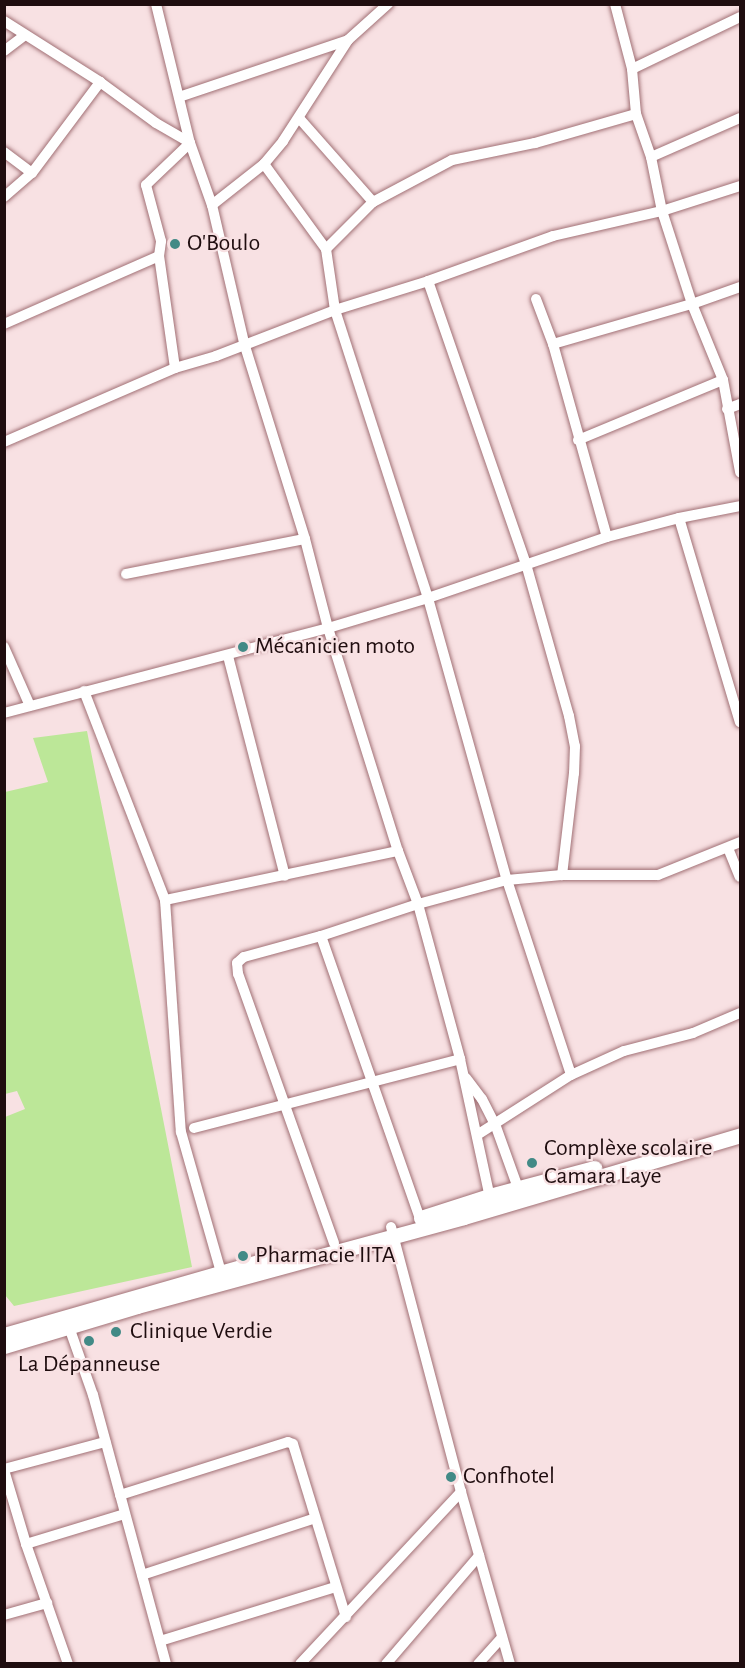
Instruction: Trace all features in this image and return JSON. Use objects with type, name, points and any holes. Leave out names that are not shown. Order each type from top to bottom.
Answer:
[{"type":"main road","points":[[4,1335],[392,1231],[490,1201],[518,1188],[652,1153],[741,1125]]},
{"type":"main road","points":[[4,1346],[334,1243],[392,1231],[420,1218],[741,1135]]},
{"type":"street","points":[[156,4],[190,143],[212,205],[244,343],[305,538],[328,628],[398,851],[418,904],[460,1059],[490,1201]]},
{"type":"street","points":[[212,205],[264,164],[298,118],[348,40],[388,4]]},
{"type":"street","points":[[615,4],[632,69],[636,114],[651,157],[662,211],[692,304],[723,380],[741,472]]},
{"type":"street","points":[[632,69],[741,17]]},
{"type":"street","points":[[4,21],[100,82],[156,123],[190,143]]},
{"type":"street","points":[[4,51],[25,35]]},
{"type":"street","points":[[179,98],[348,40]]},
{"type":"street","points":[[4,197],[32,173],[100,82]]},
{"type":"street","points":[[326,249],[374,202],[452,160],[535,143],[636,114]]},
{"type":"street","points":[[298,118],[374,202]]},
{"type":"street","points":[[651,157],[741,118]]},
{"type":"street","points":[[175,368],[159,256],[161,241],[146,185],[190,143]]},
{"type":"street","points":[[4,152],[32,173]]},
{"type":"street","points":[[264,164],[326,249],[335,310],[428,598],[507,880],[571,1075]]},
{"type":"street","points":[[4,442],[175,368],[335,310],[428,281],[553,236],[662,211],[741,186]]},
{"type":"street","points":[[4,324],[159,256]]},
{"type":"street","points":[[428,281],[526,564],[569,716],[575,746],[562,875]]},
{"type":"street","points":[[553,344],[692,304],[741,287]]},
{"type":"street","points":[[536,299],[553,344],[607,537]]},
{"type":"street","points":[[578,440],[723,380]]},
{"type":"street","points":[[727,409],[741,404]]},
{"type":"street","points":[[4,713],[328,628],[428,598],[607,537],[679,518],[741,506]]},
{"type":"street","points":[[679,518],[741,722]]},
{"type":"street","points":[[126,574],[305,538]]},
{"type":"street","points":[[4,647],[30,706]]},
{"type":"street","points":[[228,656],[285,876]]},
{"type":"street","points":[[84,691],[165,900],[181,1132],[223,1277]]},
{"type":"street","points":[[334,1243],[238,974],[237,963],[244,957],[321,936],[418,904],[507,880],[562,875],[658,875],[741,842]]},
{"type":"street","points":[[728,848],[741,877]]},
{"type":"street","points":[[165,900],[398,851]]},
{"type":"street","points":[[321,936],[420,1218]]},
{"type":"street","points":[[477,1136],[571,1075],[624,1051],[693,1034],[741,1013]]},
{"type":"street","points":[[194,1128],[460,1059]]},
{"type":"street","points":[[464,1076],[482,1099],[495,1124],[518,1188]]},
{"type":"street","points":[[392,1231],[461,1492],[510,1664]]},
{"type":"street","points":[[69,1327],[105,1442],[166,1664]]},
{"type":"street","points":[[68,1664],[26,1544],[4,1470],[105,1442]]},
{"type":"street","points":[[120,1495],[288,1442],[296,1449],[346,1617]]},
{"type":"street","points":[[300,1664],[461,1492]]},
{"type":"street","points":[[26,1544],[125,1514]]},
{"type":"street","points":[[142,1575],[315,1518]]},
{"type":"street","points":[[386,1664],[479,1556]]},
{"type":"street","points":[[160,1641],[336,1587]]},
{"type":"street","points":[[4,1615],[47,1603]]},
{"type":"street","points":[[478,1664],[502,1637]]},
{"type":"green space","points":[[87,731],[192,1267],[14,1306],[5,1295],[5,1117],[25,1109],[17,1091],[5,1094],[5,792],[48,782],[33,738]]},
{"type":"place","name":"O'Boulo","points":[[175,244]]},
{"type":"place","name":"Mécanicien moto","points":[[243,647]]},
{"type":"place","name":"Complèxe scolaire Camara Laye","points":[[532,1163]]},
{"type":"place","name":"Pharmacie IITA","points":[[243,1256]]},
{"type":"place","name":"Clinique Verdie","points":[[116,1332]]},
{"type":"place","name":"La Dépanneuse","points":[[89,1341]]},
{"type":"place","name":"Confhotel","points":[[451,1477]]}]
